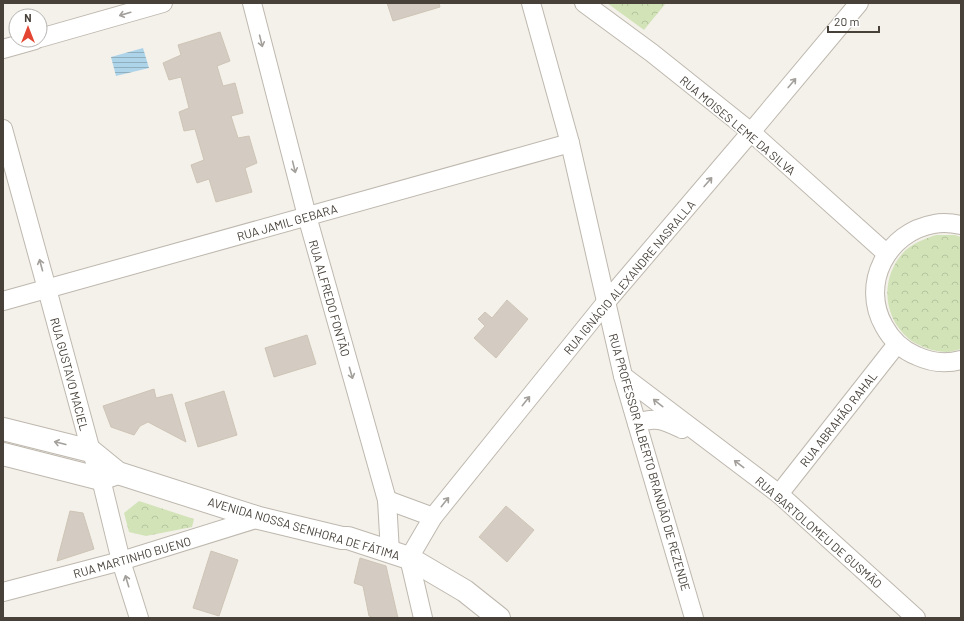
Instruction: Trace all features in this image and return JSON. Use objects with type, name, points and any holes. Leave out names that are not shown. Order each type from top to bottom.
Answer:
[{"type":"street","points":[[48,36],[163,3]]},
{"type":"street","name":"RUA ALFREDO FONTÃO","points":[[252,3],[307,216],[387,500],[400,555],[423,618]]},
{"type":"street","name":"RUA PROFESSOR ALBERTO BRANDÃO DE REZENDE","points":[[532,3],[570,143],[624,376],[694,618]]},
{"type":"street","name":"RUA MOISES LEME DA SILVA","points":[[584,3],[652,53],[751,132],[886,254]]},
{"type":"street","name":"RUA IGNÁCIO ALEXANDRE NASRALLA","points":[[400,555],[433,517],[606,301],[859,3]]},
{"type":"street","name":"RUA GUSTAVO MACIEL","points":[[3,129],[91,451]]},
{"type":"street","name":"RUA JAMIL GEBARA","points":[[3,301],[570,143]]},
{"type":"street","points":[[961,225],[949,223],[934,224],[920,227],[907,234],[886,254],[880,266],[876,280],[875,294],[876,308],[881,321],[897,344],[910,353],[924,359],[938,362],[954,362],[961,360]]},
{"type":"street","name":"RUA ABRAHÃO RAHAL","points":[[779,494],[897,344]]},
{"type":"street","name":"RUA BARTOLOMEU DE GUSMÃO","points":[[624,376],[779,494],[916,618]]},
{"type":"street","name":"RUA BARTOLOMEU DE GUSMÃO","points":[[638,423],[646,420],[662,420],[700,435]]},
{"type":"street","name":"AVENIDA NOSSA SENHORA DE FÁTIMA","points":[[3,429],[91,451],[110,476]]},
{"type":"street","name":"AVENIDA NOSSA SENHORA DE FÁTIMA","points":[[3,454],[110,476],[259,518],[342,538],[348,538],[400,555],[465,590],[499,618]]},
{"type":"street","points":[[110,476],[121,562],[139,618]]},
{"type":"street","points":[[387,500],[433,517]]},
{"type":"street","name":"RUA MARTINHO BUENO","points":[[3,592],[121,562],[259,518]]},
{"type":"green space","points":[[607,3],[666,3],[644,30]]},
{"type":"green space","points":[[936,235],[955,235],[961,237],[961,349],[948,352],[929,349],[911,341],[900,330],[894,320],[888,298],[890,275],[895,264],[905,250],[922,240]]},
{"type":"green space","points":[[139,501],[194,519],[192,527],[146,536],[129,532],[124,513]]},
{"type":"water","points":[[143,48],[149,68],[116,76],[111,57]]},
{"type":"building","points":[[387,3],[439,3],[440,7],[393,21]]},
{"type":"building","points":[[220,32],[230,61],[217,66],[223,86],[235,83],[243,113],[231,116],[238,138],[249,136],[257,163],[245,168],[252,192],[216,202],[209,179],[197,183],[191,165],[204,160],[195,129],[184,131],[179,112],[189,108],[181,77],[169,80],[163,63],[181,55],[178,45]]},
{"type":"building","points":[[507,300],[528,319],[496,358],[474,338],[485,326],[478,319],[485,312],[492,318]]},
{"type":"building","points":[[307,335],[316,364],[274,377],[265,348]]},
{"type":"building","points":[[154,389],[156,398],[172,394],[186,442],[148,422],[140,426],[134,435],[111,427],[103,406]]},
{"type":"building","points":[[224,391],[237,435],[198,447],[185,403]]},
{"type":"building","points":[[506,506],[534,530],[507,562],[479,537]]},
{"type":"building","points":[[70,511],[83,513],[94,549],[57,561]]},
{"type":"building","points":[[211,551],[238,560],[219,616],[193,608]]},
{"type":"building","points":[[360,558],[386,566],[398,618],[375,618],[369,616],[363,586],[354,583]]}]
